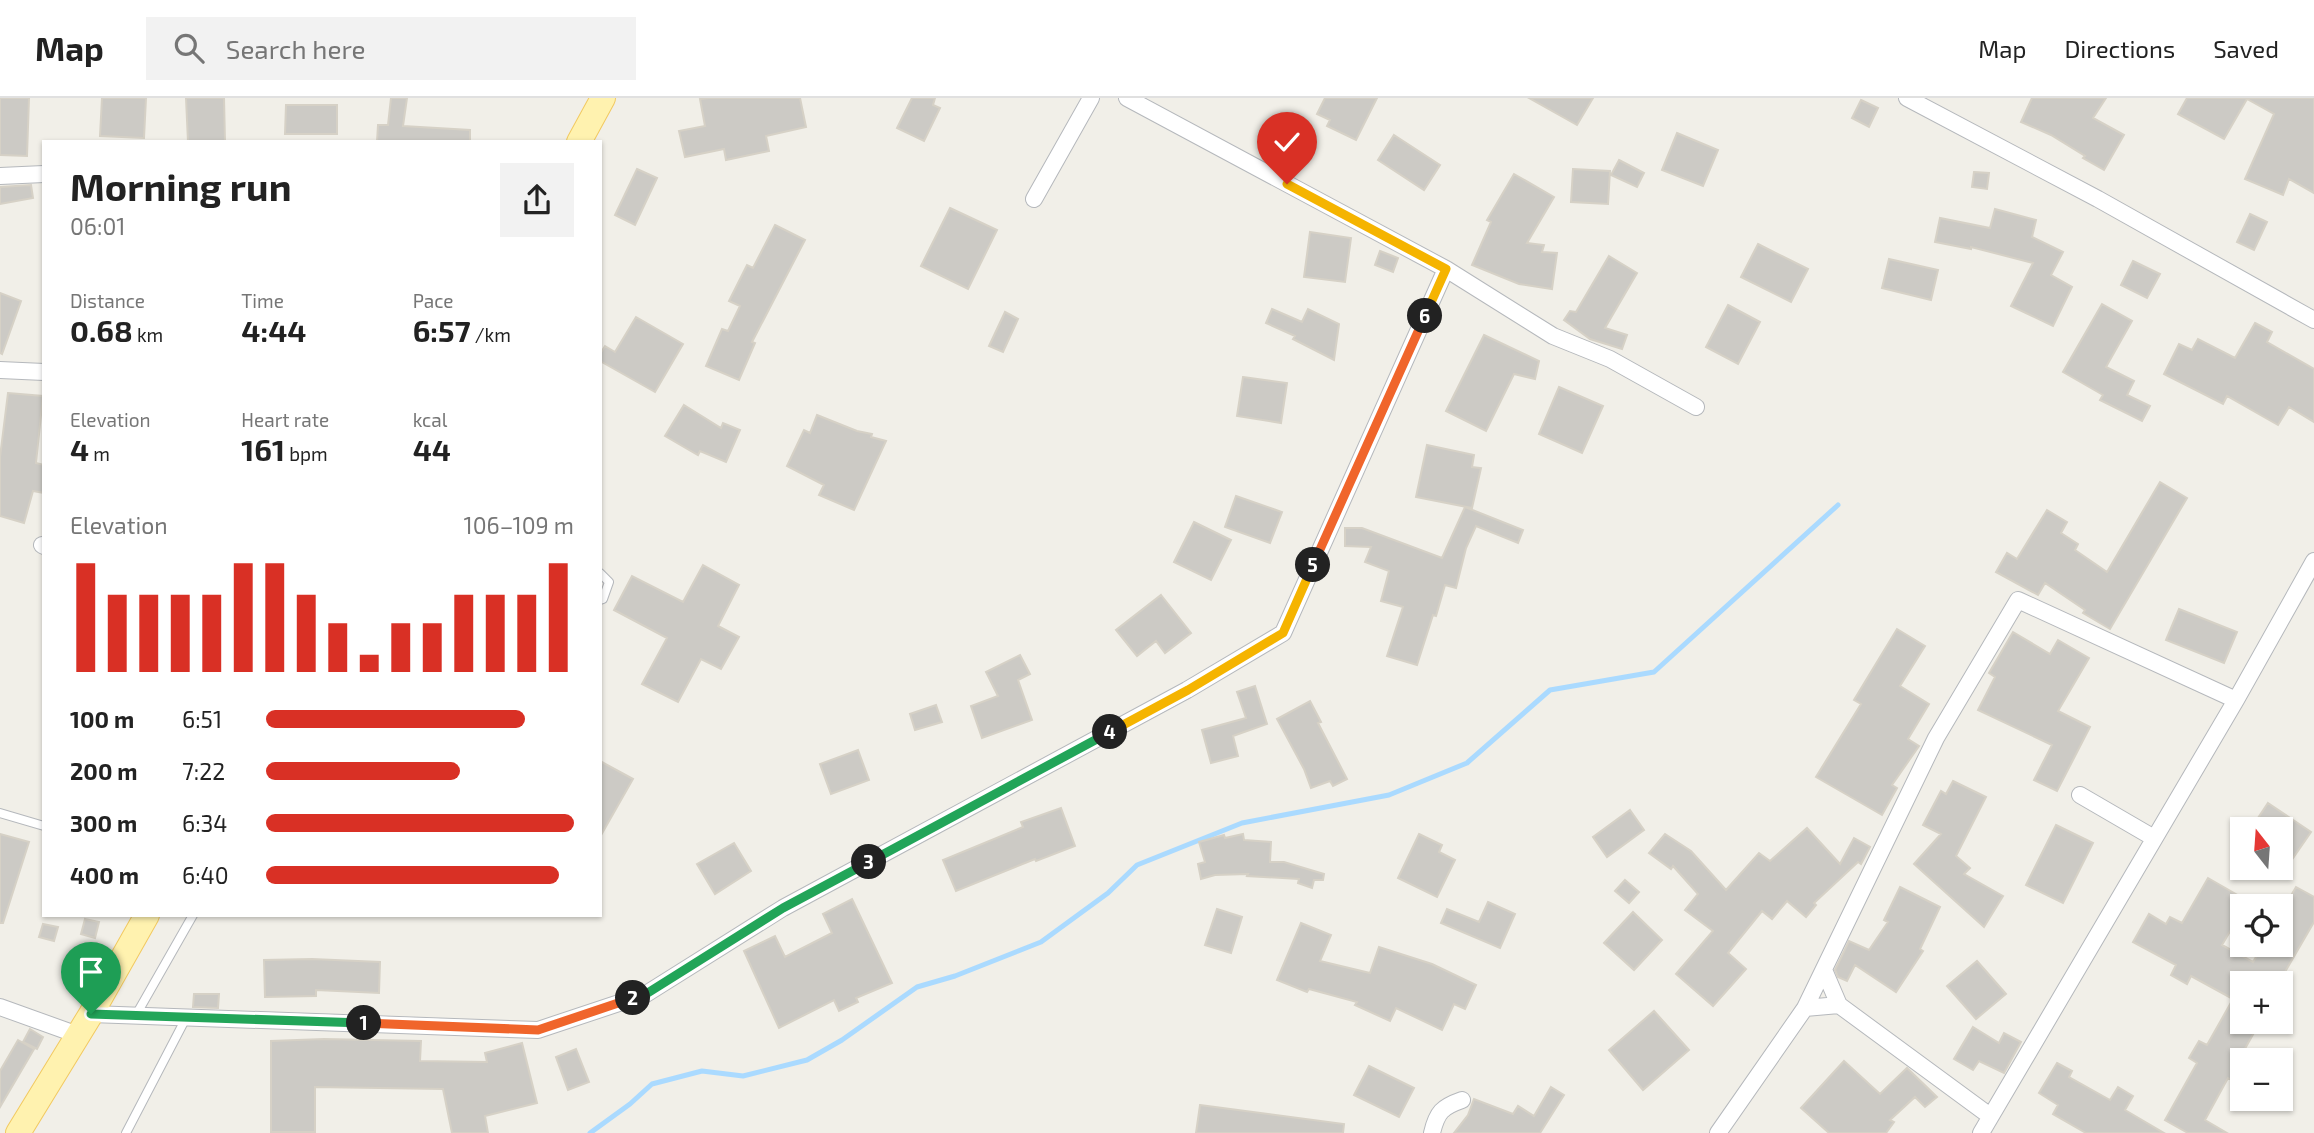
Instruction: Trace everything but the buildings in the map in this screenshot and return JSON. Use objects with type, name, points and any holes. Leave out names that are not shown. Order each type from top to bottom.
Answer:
[{"type":"main road","points":[[580,140],[603,98]]},
{"type":"main road","points":[[18,1133],[91,1014],[146,917]]},
{"type":"street","points":[[1034,199],[1091,98]]},
{"type":"street","points":[[1127,98],[1446,269],[1553,336],[1610,359],[1696,407]]},
{"type":"street","points":[[1907,98],[2314,320]]},
{"type":"street","points":[[0,176],[42,174]]},
{"type":"street","points":[[91,1014],[538,1030],[646,994],[783,908],[1188,690],[1283,633],[1446,269]]},
{"type":"street","points":[[0,370],[42,372]]},
{"type":"street","points":[[1980,1133],[2236,700],[2314,561]]},
{"type":"street","points":[[1718,1133],[1805,1008],[1937,738],[2018,600],[2236,700]]},
{"type":"street","points":[[2080,795],[2154,838]]},
{"type":"street","points":[[1824,970],[1839,1005],[1990,1116]]},
{"type":"street","points":[[1805,1008],[1839,1005]]},
{"type":"street","points":[[0,1007],[78,1035]]},
{"type":"street","points":[[1432,1133],[1435,1120],[1445,1106],[1462,1100]]},
{"type":"lane","points":[[602,575],[609,582],[602,599]]},
{"type":"lane","points":[[0,813],[42,825]]},
{"type":"lane","points":[[136,1015],[192,917]]},
{"type":"lane","points":[[126,1133],[187,1017]]},
{"type":"waterway","points":[[590,1133],[652,1084],[702,1071],[743,1076],[807,1060],[842,1040],[917,987],[955,976],[1041,942],[1108,893],[1137,865],[1242,823],[1389,795],[1467,763],[1550,690],[1654,672],[1838,505]]},
{"type":"route","points":[[91,1014],[538,1030],[646,994],[783,908],[1188,690],[1283,633],[1446,269],[1287,184]]}]
